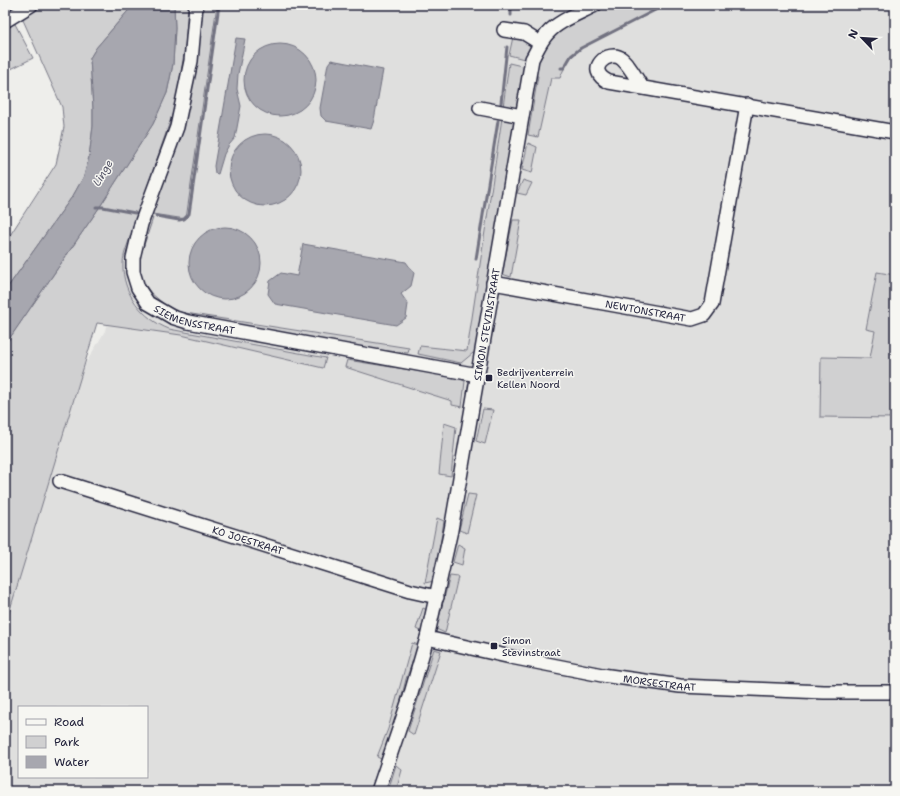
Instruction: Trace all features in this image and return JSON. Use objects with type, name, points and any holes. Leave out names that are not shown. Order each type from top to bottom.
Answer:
[{"type":"street","points":[[5,21],[31,5]]},
{"type":"street","name":"SIEMENSSTRAAT","points":[[196,5],[191,60],[178,127],[141,224],[133,258],[132,272],[138,288],[148,303],[172,317],[188,322],[478,375]]},
{"type":"street","name":"SIMON STEVINSTRAAT","points":[[378,791],[410,697],[437,597],[451,530],[532,59],[540,43],[548,33],[558,25],[595,5]]},
{"type":"street","points":[[504,30],[524,33],[540,43]]},
{"type":"street","points":[[642,87],[895,132]]},
{"type":"street","name":"NEWTONSTRAAT","points":[[493,283],[692,319],[704,315],[712,304],[747,105]]},
{"type":"street","points":[[480,108],[522,116]]},
{"type":"street","name":"KO JOESTRAAT","points":[[60,481],[410,591],[437,597]]},
{"type":"street","name":"MORSESTRAAT","points":[[427,638],[511,658],[602,675],[680,686],[824,692],[895,692]]},
{"type":"shaded area","points":[[195,5],[895,5],[895,791],[5,791],[5,603],[59,408],[105,331],[146,156]]},
{"type":"green space","points":[[43,5],[133,5],[96,48],[90,58],[93,126],[89,157],[84,176],[74,194],[5,291],[5,243],[56,164],[64,127],[62,107],[23,20],[25,15]]},
{"type":"green space","points":[[174,5],[188,5],[185,47],[176,104],[124,255],[124,275],[130,295],[143,312],[151,319],[169,329],[326,358],[323,368],[181,335],[97,323],[5,626],[5,345],[101,205],[153,124],[167,93],[173,64],[175,28]]},
{"type":"green space","points":[[201,5],[217,5],[186,219],[152,214],[178,144],[191,97]]},
{"type":"green space","points":[[608,5],[665,5],[582,48],[574,55],[566,65],[560,78],[551,78],[538,137],[528,135],[538,76],[528,75],[529,69],[554,34]]},
{"type":"green space","points":[[14,22],[33,58],[5,72],[5,28]]},
{"type":"green space","points":[[513,37],[530,43],[531,52],[528,60],[509,55]]},
{"type":"green space","points":[[509,63],[526,67],[518,108],[503,107]]},
{"type":"green space","points":[[502,118],[515,121],[475,354],[473,353],[461,363],[418,354],[420,346],[467,351]]},
{"type":"green space","points":[[528,143],[537,147],[532,173],[522,170]]},
{"type":"green space","points":[[523,180],[532,183],[526,195],[517,193]]},
{"type":"green space","points":[[153,218],[139,260],[140,278],[151,293],[165,305],[179,312],[409,348],[408,353],[380,350],[179,316],[158,306],[137,278],[138,246],[148,219]]},
{"type":"green space","points":[[513,220],[521,220],[511,277],[502,274]]},
{"type":"green space","points":[[877,272],[895,275],[895,418],[820,417],[821,357],[870,358],[875,331],[866,329]]},
{"type":"green space","points":[[347,360],[455,377],[465,381],[462,407],[452,405],[452,401],[345,367]]},
{"type":"green space","points":[[483,409],[493,410],[485,444],[476,441]]},
{"type":"green space","points":[[444,423],[456,427],[451,476],[439,474]]},
{"type":"green space","points":[[468,494],[476,495],[467,533],[459,530]]},
{"type":"green space","points":[[437,518],[444,521],[434,581],[425,583]]},
{"type":"green space","points":[[458,544],[465,548],[462,565],[453,562]]},
{"type":"green space","points":[[450,576],[458,577],[445,633],[436,629]]},
{"type":"green space","points":[[423,608],[427,610],[422,632],[416,629]]},
{"type":"green space","points":[[412,643],[419,645],[406,679],[394,729],[381,759],[377,757],[388,729]]},
{"type":"green space","points":[[434,649],[441,651],[414,735],[408,731]]},
{"type":"green space","points":[[396,765],[402,770],[396,791],[388,791]]},
{"type":"water","name":"Linge","points":[[133,5],[174,5],[175,28],[173,64],[167,93],[153,124],[101,205],[5,345],[5,291],[74,194],[84,176],[89,157],[93,126],[90,58],[96,48]]},
{"type":"water","points":[[236,38],[245,39],[238,74],[237,89],[241,106],[235,138],[224,154],[218,174],[215,173],[214,166]]},
{"type":"water","points":[[280,44],[294,47],[306,54],[313,66],[316,80],[313,94],[306,106],[294,113],[280,116],[266,113],[254,106],[247,94],[244,80],[247,66],[254,54],[266,47]]},
{"type":"water","points":[[331,60],[383,70],[371,129],[326,121],[321,116],[320,108],[328,64]]},
{"type":"water","points":[[258,134],[272,134],[279,136],[291,144],[299,156],[301,170],[299,184],[291,196],[279,204],[272,206],[258,206],[251,204],[239,196],[231,184],[229,177],[229,163],[231,156],[239,144],[251,136]]},
{"type":"water","points":[[225,227],[239,230],[251,237],[258,249],[261,263],[258,277],[251,289],[239,296],[225,299],[211,296],[199,289],[192,277],[189,263],[192,249],[199,237],[211,230]]},
{"type":"water","points":[[303,244],[406,262],[414,273],[411,286],[401,294],[408,304],[406,318],[396,325],[275,304],[268,294],[270,281],[281,273],[297,276]]},
{"type":"waterway","points":[[156,216],[179,220],[184,219],[189,214],[219,5]]},
{"type":"waterway","points":[[511,5],[511,15]]},
{"type":"waterway","points":[[561,68],[564,68],[571,56],[581,48],[665,5]]},
{"type":"waterway","points":[[501,103],[507,47]]},
{"type":"waterway","points":[[476,259],[498,121]]},
{"type":"waterway","points":[[96,207],[135,213]]},
{"type":"place","name":"Bedrijventerrein Kellen Noord","points":[[489,378]]},
{"type":"place","name":"Simon Stevinstraat","points":[[494,646]]}]
